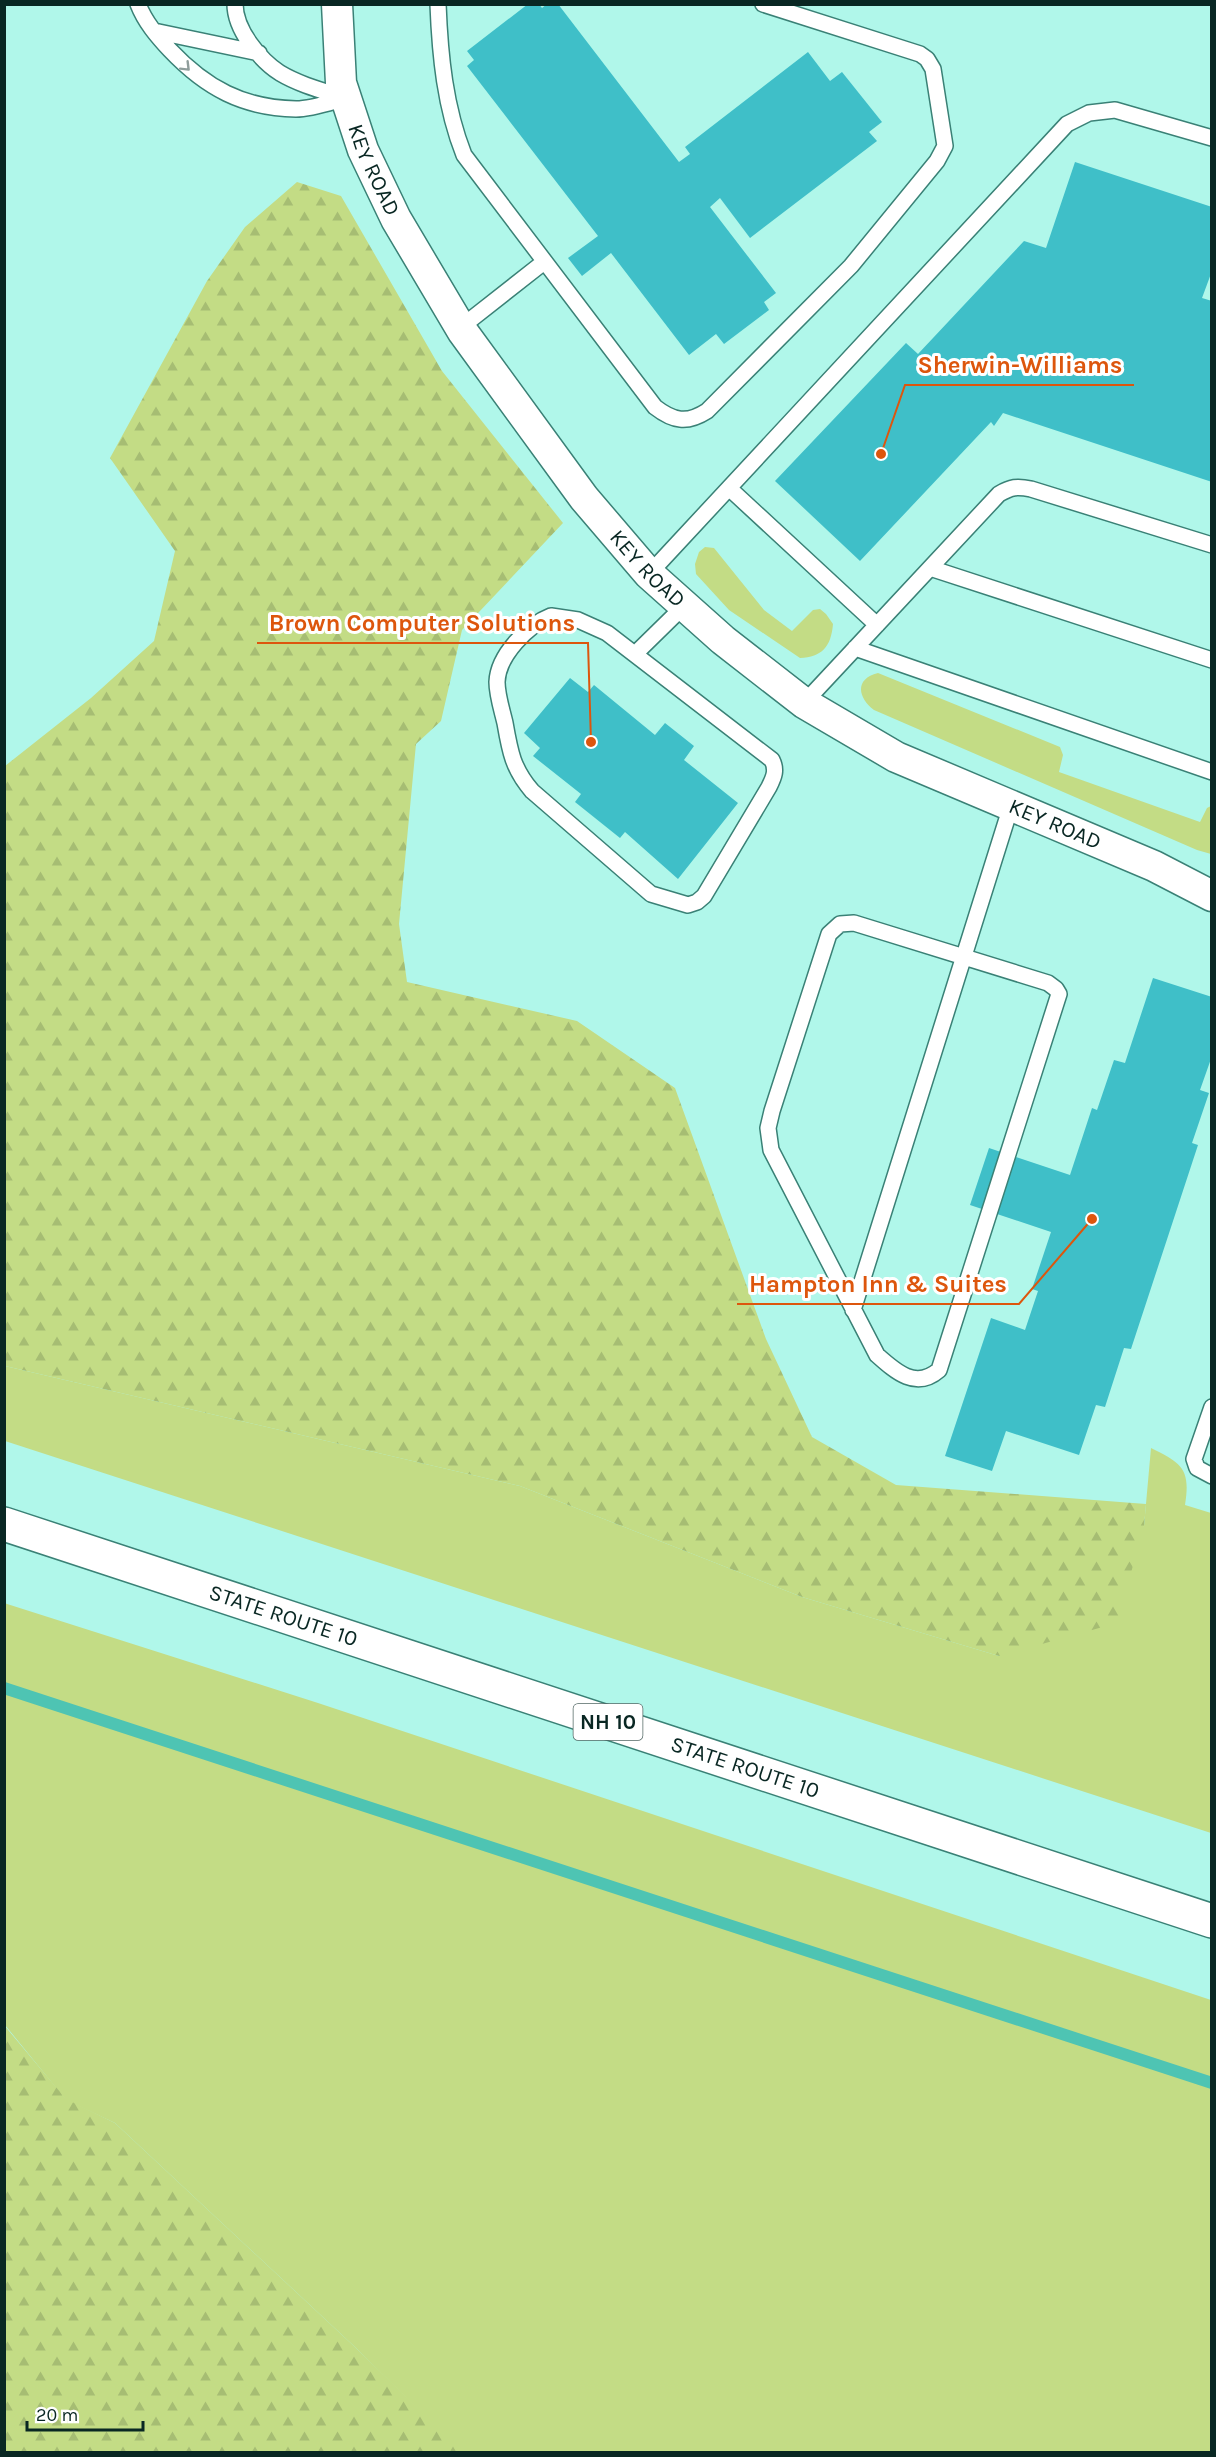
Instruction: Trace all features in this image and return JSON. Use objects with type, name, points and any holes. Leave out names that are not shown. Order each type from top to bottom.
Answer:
[{"type":"highway","name":"STATE ROUTE 10","points":[[4,1524],[1212,1921]]},
{"type":"street","name":"KEY ROAD","points":[[337,4],[341,83],[363,150],[396,219],[460,328],[584,498],[649,574],[723,640],[804,703],[896,757],[1154,866],[1212,896]]},
{"type":"lane","points":[[138,4],[142,15],[154,31],[191,72],[219,91],[271,107],[299,109],[346,98]]},
{"type":"lane","points":[[438,4],[446,93],[464,155],[655,407],[666,417],[686,420],[696,418],[707,411],[851,266],[943,152],[945,146],[933,69],[927,59],[920,54],[763,4]]},
{"type":"lane","points":[[234,5],[243,34],[279,72],[299,83],[346,98]]},
{"type":"lane","points":[[154,31],[259,53]]},
{"type":"lane","points":[[649,574],[1066,124],[1089,113],[1115,110],[1212,138]]},
{"type":"lane","points":[[460,328],[544,262]]},
{"type":"lane","points":[[804,703],[999,494],[1011,487],[1019,486],[1212,545]]},
{"type":"lane","points":[[729,488],[877,625]]},
{"type":"lane","points":[[930,568],[1212,660]]},
{"type":"lane","points":[[635,654],[684,606]]},
{"type":"lane","points":[[551,616],[578,620],[607,633],[635,654],[772,760],[776,766],[769,787],[704,896],[688,905],[651,894],[532,791],[519,776],[510,753],[497,681],[507,652],[536,622],[551,616]]},
{"type":"lane","points":[[855,648],[1212,772]]},
{"type":"lane","points":[[854,1310],[1011,806]]},
{"type":"lane","points":[[854,923],[963,957],[1048,983],[1059,994],[939,1370],[930,1378],[919,1380],[907,1377],[877,1355],[771,1150],[768,1128],[829,934],[840,924],[854,923]]},
{"type":"lane","points":[[1212,1407],[1194,1459],[1197,1468],[1212,1476]]},
{"type":"green space","points":[[297,182],[341,196],[442,371],[563,523],[462,630],[441,721],[416,744],[399,924],[407,982],[577,1021],[675,1088],[766,1339],[812,1437],[896,1485],[1146,1504],[1144,1526],[1117,1623],[999,1656],[802,1597],[520,1486],[5,1366],[5,766],[91,698],[154,641],[175,551],[110,458],[207,281],[245,227]]},
{"type":"green space","points":[[705,547],[714,548],[764,610],[792,631],[813,610],[820,609],[826,614],[833,624],[830,639],[824,649],[814,656],[800,658],[729,610],[696,574],[695,564],[699,552]]},
{"type":"green space","points":[[878,673],[1060,747],[1063,755],[1059,772],[1200,822],[1207,808],[1211,806],[1211,854],[1197,850],[874,710],[864,700],[861,689],[865,680]]},
{"type":"green space","points":[[5,1366],[520,1486],[802,1597],[999,1656],[1144,1526],[1151,1448],[1170,1458],[1182,1468],[1186,1483],[1185,1505],[1211,1513],[1211,1833],[5,1441]]},
{"type":"green space","points":[[4,1603],[318,1703],[1211,2000],[1211,2452],[460,2451],[356,2348],[115,2123],[66,2100],[5,2025]]},
{"type":"green space","points":[[4,2025],[66,2099],[115,2123],[356,2348],[463,2452],[5,2452]]},
{"type":"building","points":[[528,4],[539,4],[542,8],[547,4],[558,4],[679,162],[690,154],[685,147],[808,52],[830,81],[842,72],[882,122],[869,132],[877,141],[750,238],[720,198],[710,207],[776,293],[764,302],[769,310],[724,344],[716,334],[689,355],[611,253],[582,276],[568,258],[598,236],[467,66],[474,60],[467,51]]},
{"type":"building","points":[[1075,162],[1212,207],[1212,271],[1202,298],[1212,301],[1212,482],[1003,413],[994,426],[991,422],[860,561],[775,481],[906,343],[918,354],[1024,241],[1046,248]]},
{"type":"building","points":[[570,678],[588,692],[594,685],[655,735],[665,723],[694,746],[684,760],[738,803],[678,879],[625,832],[620,838],[575,802],[581,794],[533,756],[540,748],[524,733]]},
{"type":"building","points":[[1153,978],[1212,997],[1212,1056],[1200,1090],[1209,1093],[1192,1143],[1198,1145],[1131,1349],[1124,1348],[1105,1407],[1096,1405],[1079,1455],[1006,1431],[992,1471],[945,1456],[991,1318],[1025,1330],[1038,1291],[1032,1289],[1051,1232],[970,1205],[989,1148],[1070,1175],[1092,1108],[1097,1110],[1114,1060],[1125,1063]]},
{"type":"waterway","points":[[4,1688],[1212,2083]]},
{"type":"place","name":"Sherwin-Williams","points":[[881,454]]},
{"type":"place","name":"Brown Computer Solutions","points":[[591,742]]},
{"type":"place","name":"Hampton Inn & Suites","points":[[1092,1219]]}]
